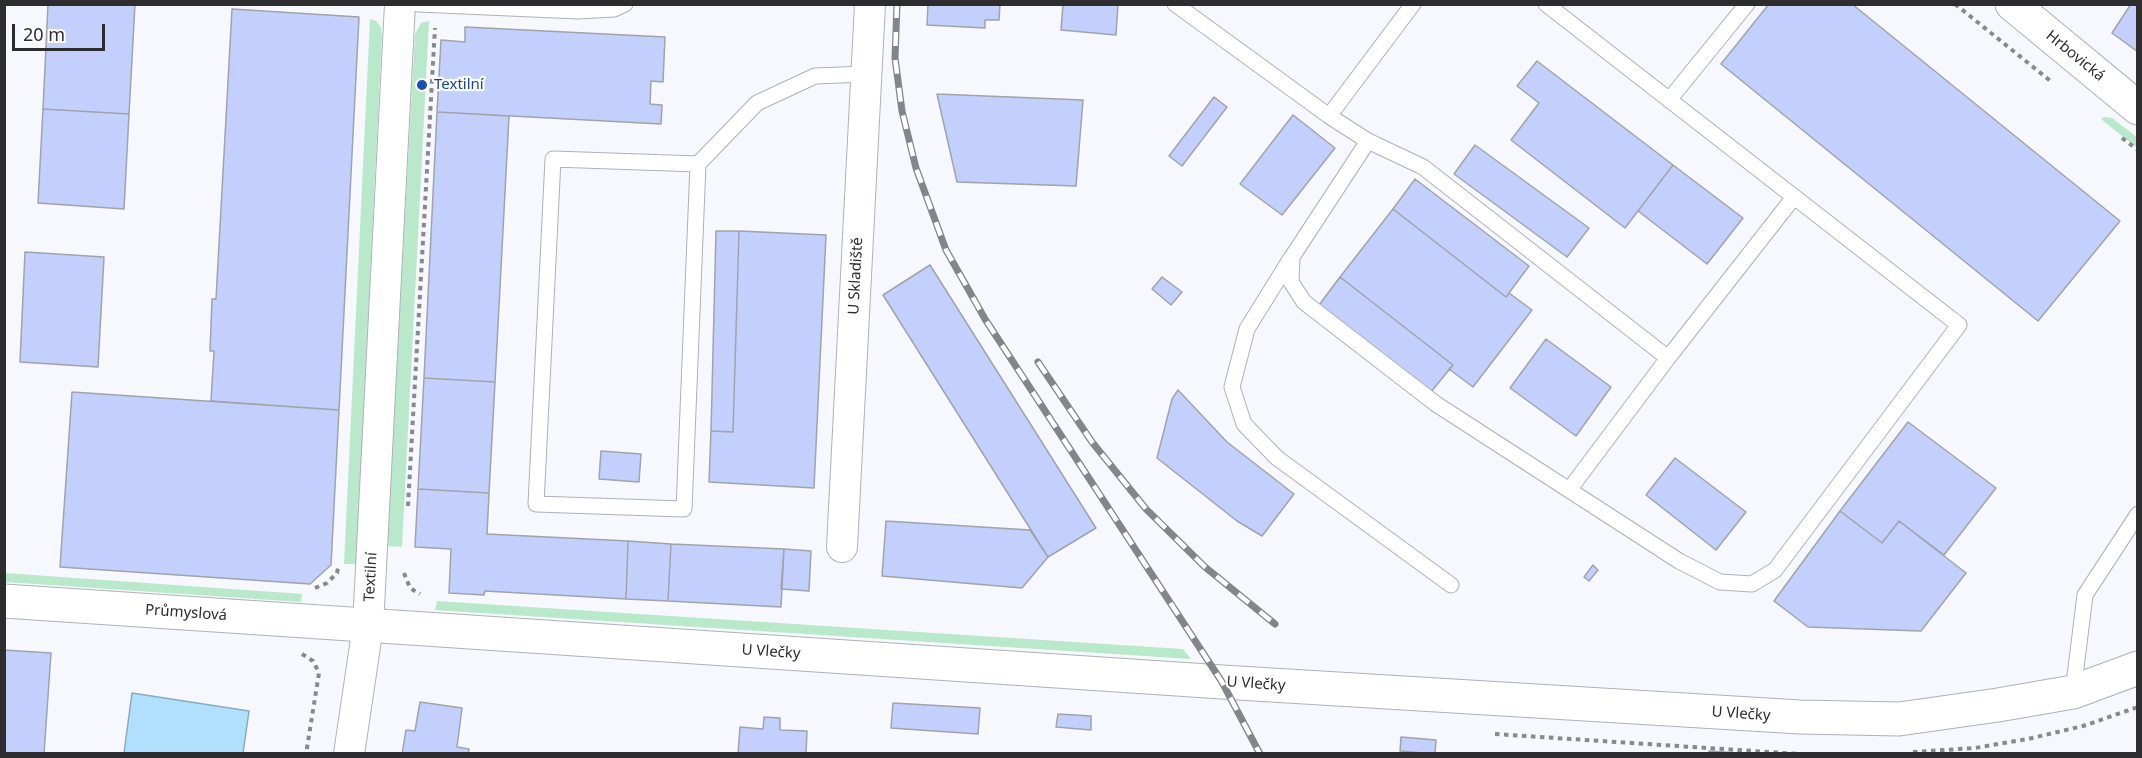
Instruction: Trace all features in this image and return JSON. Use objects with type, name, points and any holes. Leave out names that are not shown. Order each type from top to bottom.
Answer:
[{"type":"street","name":"Textilní","points":[[349,753],[368,626],[400,4]]},
{"type":"street","name":"U Skladiště","points":[[842,547],[870,4]]},
{"type":"street","name":"Hrbovická","points":[[2012,4],[2138,108]]},
{"type":"street","name":"Průmyslová","points":[[4,601],[368,626]]},
{"type":"street","name":"U Vlečky","points":[[368,626],[1800,717],[1899,719],[2073,692],[2138,668]]},
{"type":"lane","points":[[418,4],[578,11],[618,6]]},
{"type":"lane","points":[[1175,4],[1329,116],[1368,141],[1423,167],[1668,358]]},
{"type":"lane","points":[[1329,116],[1413,4]]},
{"type":"lane","points":[[1293,256],[1291,282],[1304,302],[1436,404],[1679,561],[1720,582],[1752,584],[1774,570],[1959,325],[1546,4]]},
{"type":"lane","points":[[1669,100],[1747,4]]},
{"type":"lane","points":[[698,164],[553,159],[536,504],[684,509],[698,164],[757,103],[815,76],[866,74]]},
{"type":"lane","points":[[1368,141],[1246,329],[1232,387],[1244,424],[1277,458],[1450,585]]},
{"type":"lane","points":[[1569,490],[1668,358],[1794,197]]},
{"type":"lane","points":[[2073,692],[2085,595],[2138,514]]},
{"type":"path","points":[[407,515],[436,21]]},
{"type":"path","points":[[309,590],[327,583],[337,573],[340,562]]},
{"type":"path","points":[[404,573],[405,562]]},
{"type":"path","points":[[297,652],[313,661],[319,673],[306,753]]},
{"type":"path","points":[[1906,753],[1975,748],[2028,739],[2083,726],[2138,707]]},
{"type":"green space","points":[[370,19],[376,21],[381,27],[382,35],[356,564],[344,564]]},
{"type":"green space","points":[[429,21],[402,547],[387,546],[415,34],[421,23]]},
{"type":"green space","points":[[2112,118],[2137,137],[2137,148],[2101,119]]},
{"type":"green space","points":[[5,573],[302,594],[301,602],[5,582]]},
{"type":"green space","points":[[437,601],[1183,649],[1191,659],[435,610]]},
{"type":"water","points":[[132,693],[249,711],[243,753],[124,753]]},
{"type":"building","points":[[48,4],[135,4],[129,114],[43,109]]},
{"type":"building","points":[[928,4],[1000,4],[999,20],[985,20],[985,28],[927,25]]},
{"type":"building","points":[[1063,4],[1118,4],[1116,35],[1061,30]]},
{"type":"building","points":[[1769,4],[1852,4],[2120,221],[2038,321],[1721,64]]},
{"type":"building","points":[[2131,4],[2138,4],[2138,52],[2112,33]]},
{"type":"building","points":[[232,9],[359,17],[339,410],[211,401],[214,351],[210,351],[212,299],[216,299]]},
{"type":"building","points":[[465,27],[665,37],[663,82],[651,81],[650,104],[662,105],[661,124],[437,112],[441,40],[465,42]]},
{"type":"building","points":[[1537,61],[1673,165],[1625,228],[1511,140],[1539,103],[1517,86]]},
{"type":"building","points":[[937,94],[1083,100],[1076,186],[957,182]]},
{"type":"building","points":[[1214,97],[1227,107],[1182,166],[1169,156]]},
{"type":"building","points":[[43,109],[129,114],[124,209],[38,203]]},
{"type":"building","points":[[437,112],[509,116],[495,382],[424,378]]},
{"type":"building","points":[[1293,115],[1335,148],[1282,215],[1240,184]]},
{"type":"building","points":[[1475,145],[1589,228],[1567,257],[1454,174]]},
{"type":"building","points":[[1673,165],[1743,218],[1707,264],[1638,211]]},
{"type":"building","points":[[1415,179],[1529,266],[1506,297],[1393,209]]},
{"type":"building","points":[[1393,209],[1506,297],[1509,293],[1532,310],[1473,387],[1449,369],[1453,365],[1340,277]]},
{"type":"building","points":[[716,231],[739,231],[733,432],[711,431]]},
{"type":"building","points":[[739,231],[826,235],[814,488],[709,482],[711,431],[733,432]]},
{"type":"building","points":[[25,252],[104,257],[98,367],[20,362]]},
{"type":"building","points":[[930,265],[1096,528],[1048,557],[883,295]]},
{"type":"building","points":[[1162,277],[1182,292],[1171,305],[1152,289]]},
{"type":"building","points":[[1340,277],[1453,365],[1431,392],[1319,305]]},
{"type":"building","points":[[1546,339],[1611,387],[1576,436],[1510,388]]},
{"type":"building","points":[[424,378],[495,382],[489,493],[418,489]]},
{"type":"building","points":[[1178,390],[1227,442],[1294,494],[1262,536],[1237,521],[1157,458],[1172,399]]},
{"type":"building","points":[[72,392],[339,410],[331,565],[310,584],[60,567]]},
{"type":"building","points":[[1908,422],[1996,488],[1944,555],[1899,521],[1882,543],[1840,511]]},
{"type":"building","points":[[601,451],[641,454],[639,482],[599,479]]},
{"type":"building","points":[[1675,458],[1746,512],[1716,550],[1646,495]]},
{"type":"building","points":[[418,489],[489,493],[487,534],[628,541],[626,599],[485,591],[484,595],[449,593],[451,549],[415,547]]},
{"type":"building","points":[[1840,511],[1882,543],[1899,521],[1966,573],[1921,631],[1808,627],[1774,601]]},
{"type":"building","points":[[886,521],[1030,530],[1048,557],[1022,588],[882,576]]},
{"type":"building","points":[[628,541],[671,544],[668,601],[626,599]]},
{"type":"building","points":[[671,544],[784,549],[781,607],[668,601]]},
{"type":"building","points":[[784,549],[811,551],[809,591],[781,589]]},
{"type":"building","points":[[1593,565],[1598,570],[1589,581],[1584,577]]},
{"type":"building","points":[[4,650],[51,653],[44,754],[4,754]]},
{"type":"building","points":[[420,702],[462,708],[457,747],[469,749],[468,754],[402,754],[406,730],[415,731]]},
{"type":"building","points":[[893,703],[980,708],[978,734],[891,728]]},
{"type":"building","points":[[1058,714],[1091,716],[1091,730],[1056,727]]},
{"type":"building","points":[[764,717],[780,718],[780,730],[807,731],[806,754],[738,754],[740,727],[763,729]]},
{"type":"building","points":[[1401,737],[1436,740],[1435,754],[1400,751]]},
{"type":"building","points":[[1709,751],[1754,754],[1709,754]]},
{"type":"railway","points":[[897,4],[895,58],[902,111],[916,168],[946,250],[985,319],[1222,682],[1260,754]]},
{"type":"railway","points":[[1038,362],[1092,442],[1146,509],[1205,567],[1275,624]]},
{"type":"place","name":"Textilní","points":[[422,85]]}]
